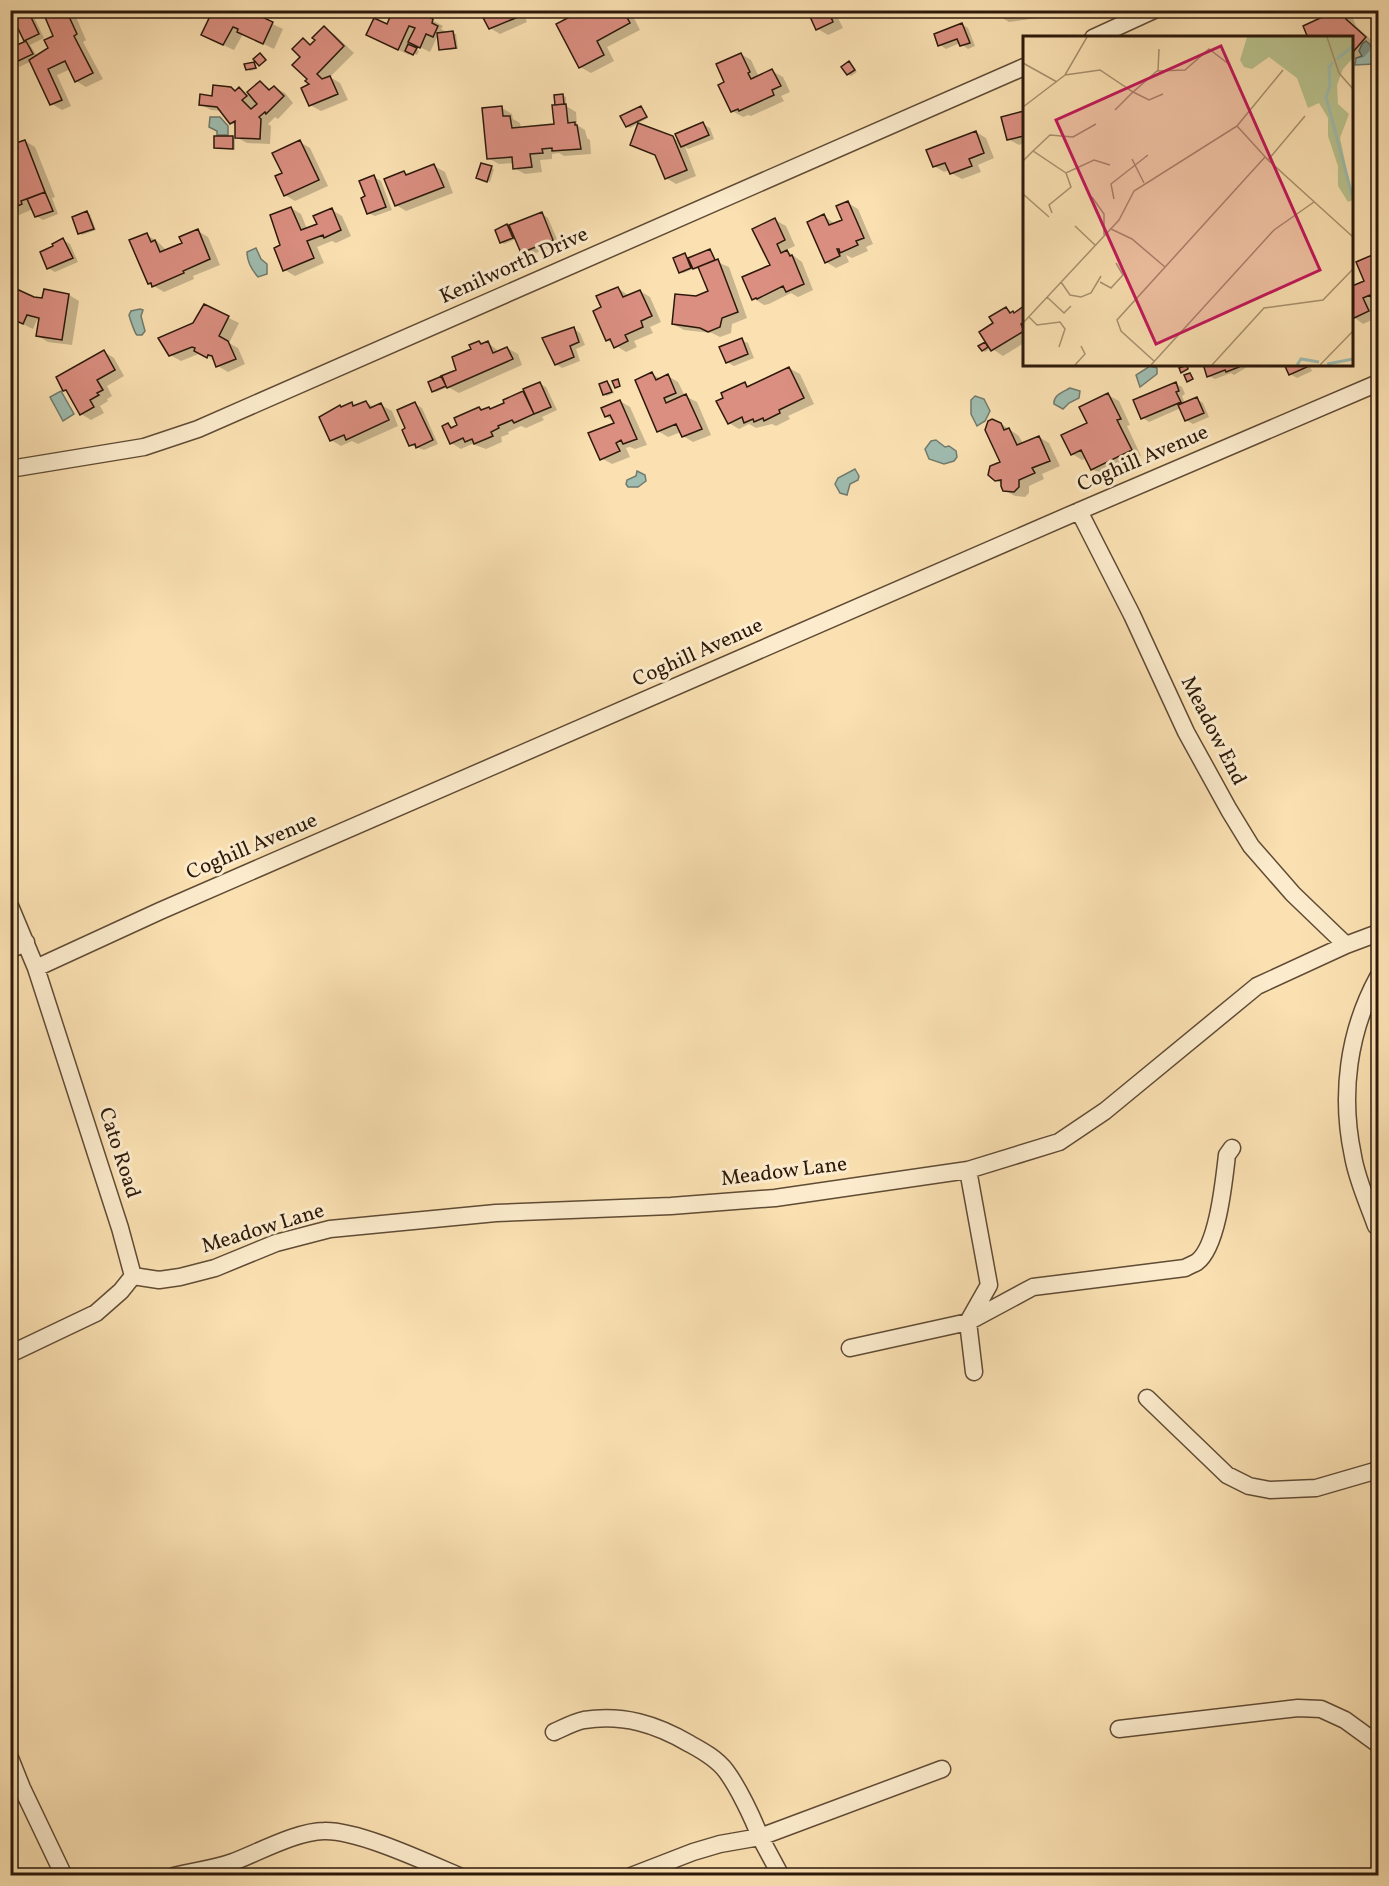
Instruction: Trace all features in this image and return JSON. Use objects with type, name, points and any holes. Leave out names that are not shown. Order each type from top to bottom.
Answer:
[{"type":"street","points":[[1097,36],[1154,10]]},
{"type":"street","name":"Kenilworth Drive","points":[[10,469],[144,447],[198,429],[1023,67]]},
{"type":"street","name":"Coghill Avenue","points":[[36,968],[160,911],[1378,383]]},
{"type":"street","name":"Meadow End","points":[[1079,511],[1132,615],[1186,732],[1251,846],[1293,894],[1346,945]]},
{"type":"street","name":"Cato Road","points":[[10,906],[36,968],[120,1228],[133,1276]]},
{"type":"street","name":"Meadow Lane","points":[[133,1276],[159,1280],[180,1277],[215,1268],[276,1243],[330,1229],[496,1213],[670,1206],[775,1198],[968,1170],[1059,1142],[1105,1111],[1257,986],[1346,945],[1378,933]]},
{"type":"street","points":[[10,950],[26,942]]},
{"type":"street","points":[[1376,1226],[1353,1158],[1349,1129],[1347,1073],[1356,1028],[1378,977]]},
{"type":"street","points":[[850,1348],[968,1322],[1033,1287],[1185,1268],[1198,1261],[1206,1250],[1217,1222],[1227,1155],[1232,1148]]},
{"type":"street","points":[[968,1170],[989,1285],[968,1322],[974,1372]]},
{"type":"street","points":[[10,1353],[96,1313],[121,1292],[133,1276]]},
{"type":"street","points":[[1147,1398],[1227,1475],[1250,1486],[1270,1490],[1316,1488],[1378,1470]]},
{"type":"street","points":[[1119,1729],[1298,1708],[1322,1709],[1345,1720],[1378,1744]]},
{"type":"street","points":[[554,1732],[582,1720],[612,1719],[645,1722],[675,1735],[709,1755],[726,1771],[781,1875]]},
{"type":"street","points":[[10,1758],[64,1875]]},
{"type":"street","points":[[631,1875],[720,1844],[760,1837],[942,1769]]},
{"type":"street","points":[[174,1875],[230,1863],[308,1833],[324,1831],[340,1832],[370,1841],[459,1875]]},
{"type":"shaded area","points":[[1366,41],[1374,52],[1373,64],[1355,65],[1356,58],[1362,56],[1359,51]]},
{"type":"shaded area","points":[[210,117],[220,117],[228,126],[228,135],[217,135],[217,131],[209,127]]},
{"type":"shaded area","points":[[256,248],[261,259],[267,264],[267,274],[258,277],[247,256],[247,252]]},
{"type":"shaded area","points":[[143,310],[141,316],[145,331],[142,335],[137,335],[129,315],[131,311]]},
{"type":"shaded area","points":[[1150,366],[1157,368],[1157,374],[1140,387],[1136,375]]},
{"type":"shaded area","points":[[1070,388],[1080,391],[1079,398],[1063,409],[1054,404],[1057,396]]},
{"type":"shaded area","points":[[61,391],[74,414],[63,421],[50,397]]},
{"type":"shaded area","points":[[975,396],[984,399],[990,411],[985,421],[977,426],[971,414],[971,400]]},
{"type":"shaded area","points":[[936,440],[956,451],[957,457],[954,461],[944,464],[929,459],[925,449],[931,441]]},
{"type":"shaded area","points":[[855,469],[859,476],[858,480],[850,484],[847,495],[840,493],[835,484],[838,478]]},
{"type":"shaded area","points":[[637,471],[645,475],[646,481],[638,487],[628,487],[627,480],[636,476]]},
{"type":"building","points":[[42,10],[66,10],[77,34],[74,36],[93,73],[75,82],[65,61],[48,69],[62,100],[50,105],[29,60],[48,48],[44,40],[53,36]]},
{"type":"building","points":[[213,10],[246,12],[247,10],[273,22],[263,44],[237,32],[238,29],[233,27],[223,45],[201,35]]},
{"type":"building","points":[[393,10],[417,10],[433,19],[432,23],[438,26],[433,37],[426,34],[420,48],[408,42],[415,28],[409,26],[398,50],[366,35],[374,18],[387,24]]},
{"type":"building","points":[[479,10],[515,10],[518,17],[489,29]]},
{"type":"building","points":[[583,10],[623,10],[630,23],[597,41],[604,55],[579,68],[556,24]]},
{"type":"building","points":[[807,10],[828,10],[833,22],[816,30]]},
{"type":"building","points":[[996,10],[1042,10],[997,17]]},
{"type":"building","points":[[1326,10],[1343,10],[1346,19],[1366,37],[1353,52],[1353,36],[1307,36],[1303,26],[1329,14]]},
{"type":"building","points":[[28,11],[39,34],[24,41],[13,18]]},
{"type":"building","points":[[962,23],[970,43],[960,46],[957,39],[938,46],[934,34]]},
{"type":"building","points":[[324,26],[344,46],[317,74],[322,79],[330,76],[338,94],[309,106],[301,88],[309,84],[305,81],[307,79],[292,65],[300,57],[292,49],[303,38],[310,45],[315,40],[312,38]]},
{"type":"building","points":[[453,31],[456,48],[439,50],[437,33]]},
{"type":"building","points":[[26,41],[33,54],[12,64],[10,48]]},
{"type":"building","points":[[408,44],[417,48],[413,55],[405,51]]},
{"type":"building","points":[[260,53],[266,60],[259,66],[253,59]]},
{"type":"building","points":[[741,53],[751,79],[772,69],[781,86],[772,90],[774,95],[739,111],[738,109],[731,112],[718,85],[724,82],[716,64]]},
{"type":"building","points":[[849,61],[855,70],[847,75],[841,67]]},
{"type":"building","points":[[254,62],[256,68],[246,70],[244,64]]},
{"type":"building","points":[[260,81],[269,90],[274,86],[284,96],[266,114],[265,112],[259,117],[261,119],[260,139],[235,138],[235,121],[230,124],[217,107],[199,105],[200,94],[212,96],[213,85],[231,87],[235,91],[239,87],[247,96],[242,100],[251,109],[257,104],[247,92]]},
{"type":"building","points":[[563,94],[564,104],[555,105],[554,95]]},
{"type":"building","points":[[566,104],[568,123],[575,122],[577,125],[581,149],[552,151],[552,148],[542,149],[543,153],[530,154],[532,167],[513,169],[512,157],[487,159],[482,108],[502,106],[503,116],[510,116],[512,128],[554,124],[552,105]]},
{"type":"building","points":[[641,106],[647,117],[626,127],[620,116]]},
{"type":"building","points":[[1023,111],[1023,136],[1007,140],[1001,117]]},
{"type":"building","points":[[703,122],[709,135],[681,147],[675,134]]},
{"type":"building","points":[[638,123],[673,136],[687,170],[665,179],[655,155],[630,145]]},
{"type":"building","points":[[976,131],[984,153],[969,159],[972,166],[950,174],[945,163],[933,167],[926,150]]},
{"type":"building","points":[[214,136],[233,136],[233,149],[214,148]]},
{"type":"building","points":[[25,140],[45,192],[21,201],[22,204],[10,209],[10,152],[18,148],[16,143]]},
{"type":"building","points":[[300,140],[319,180],[284,196],[275,176],[282,173],[272,153]]},
{"type":"building","points":[[481,163],[492,166],[487,182],[476,178]]},
{"type":"building","points":[[434,164],[444,187],[395,206],[384,179],[404,171],[406,175]]},
{"type":"building","points":[[374,175],[386,207],[367,214],[361,198],[365,196],[359,181]]},
{"type":"building","points":[[45,192],[53,211],[35,217],[27,199]]},
{"type":"building","points":[[848,201],[864,238],[856,241],[858,245],[840,253],[837,249],[840,256],[825,263],[807,222],[824,214],[829,225],[842,220],[836,206]]},
{"type":"building","points":[[291,207],[301,230],[317,224],[313,216],[332,208],[341,230],[324,238],[323,235],[307,241],[314,258],[283,271],[274,248],[280,245],[270,215]]},
{"type":"building","points":[[87,211],[94,229],[78,234],[72,217]]},
{"type":"building","points":[[542,212],[553,240],[521,253],[509,225]]},
{"type":"building","points":[[775,218],[785,240],[777,244],[781,253],[787,250],[790,256],[792,255],[804,284],[786,292],[783,286],[752,300],[742,277],[770,265],[752,229]]},
{"type":"building","points":[[507,224],[513,238],[500,243],[495,230]]},
{"type":"building","points":[[198,229],[210,259],[152,287],[151,283],[148,284],[129,240],[147,233],[151,242],[155,240],[160,252],[182,243],[179,237]]},
{"type":"building","points":[[63,238],[73,258],[47,269],[40,252]]},
{"type":"building","points":[[710,249],[715,260],[693,269],[688,258]]},
{"type":"building","points":[[685,253],[691,268],[679,273],[673,258]]},
{"type":"building","points":[[1377,253],[1378,311],[1370,295],[1363,298],[1369,311],[1353,319],[1353,286],[1364,281],[1356,262]]},
{"type":"building","points":[[718,259],[738,312],[722,318],[720,327],[708,332],[700,328],[672,324],[675,294],[696,296],[708,291],[698,267]]},
{"type":"building","points":[[10,286],[34,297],[42,298],[44,289],[69,294],[62,340],[36,336],[39,318],[27,315],[23,324],[10,318]]},
{"type":"building","points":[[618,287],[623,297],[640,290],[652,316],[641,321],[643,327],[625,335],[628,341],[614,348],[610,339],[606,341],[593,311],[601,307],[596,296]]},
{"type":"building","points":[[204,304],[229,316],[219,336],[228,341],[236,359],[216,367],[212,356],[208,355],[207,358],[194,351],[195,348],[192,347],[169,356],[158,338],[193,323]]},
{"type":"building","points":[[1006,307],[1010,313],[1013,311],[1014,313],[1023,307],[1023,323],[1021,324],[1023,332],[991,351],[979,332],[993,323],[989,317]]},
{"type":"building","points":[[574,327],[579,342],[570,346],[574,357],[555,365],[542,338]]},
{"type":"building","points":[[742,338],[748,354],[726,363],[719,347]]},
{"type":"building","points":[[479,341],[481,344],[488,341],[493,353],[507,347],[513,359],[447,388],[441,376],[456,370],[452,357],[471,349],[469,345]]},
{"type":"building","points":[[985,342],[988,347],[982,351],[978,346]]},
{"type":"building","points":[[104,350],[115,370],[97,380],[103,390],[90,400],[94,407],[80,415],[56,377]]},
{"type":"building","points":[[1187,366],[1188,369],[1181,373],[1179,368]]},
{"type":"building","points":[[1204,366],[1239,367],[1226,372],[1225,370],[1207,377]]},
{"type":"building","points":[[1285,366],[1307,367],[1289,375]]},
{"type":"building","points":[[789,367],[804,398],[779,410],[780,413],[764,421],[763,418],[754,422],[753,419],[744,423],[742,417],[728,424],[716,401],[723,398],[721,393],[745,382],[747,387]]},
{"type":"building","points":[[652,372],[656,380],[668,374],[676,393],[664,398],[666,403],[686,394],[702,429],[682,437],[676,424],[657,432],[635,380]]},
{"type":"building","points":[[1190,373],[1193,379],[1187,382],[1184,375]]},
{"type":"building","points":[[442,376],[446,386],[432,392],[428,382]]},
{"type":"building","points":[[618,379],[620,386],[615,388],[612,381]]},
{"type":"building","points":[[607,381],[612,392],[603,395],[599,384]]},
{"type":"building","points":[[540,382],[551,407],[534,414],[523,389]]},
{"type":"building","points":[[1176,382],[1179,391],[1176,392],[1181,402],[1141,419],[1133,400]]},
{"type":"building","points":[[523,391],[534,414],[514,423],[512,420],[498,426],[499,428],[491,432],[493,436],[474,444],[472,439],[465,442],[463,438],[450,444],[442,426],[448,423],[451,428],[457,425],[454,418],[479,407],[481,410],[489,407],[490,409]]},
{"type":"building","points":[[1108,393],[1121,419],[1117,420],[1132,450],[1091,470],[1081,450],[1071,455],[1061,435],[1087,423],[1079,407]]},
{"type":"building","points":[[1197,397],[1204,413],[1185,421],[1178,405]]},
{"type":"building","points":[[620,400],[637,439],[623,444],[621,440],[616,443],[620,451],[600,460],[588,433],[614,423],[610,415],[605,417],[601,408]]},
{"type":"building","points":[[366,401],[370,408],[381,403],[389,420],[346,440],[344,435],[330,441],[319,417],[340,405],[341,407],[352,402],[353,406]]},
{"type":"building","points":[[415,402],[433,440],[416,448],[415,444],[409,446],[402,430],[405,428],[397,410]]},
{"type":"building","points":[[992,419],[1001,423],[1004,430],[1009,428],[1017,445],[1039,436],[1050,461],[1032,468],[1035,473],[1019,480],[1019,487],[1014,492],[1003,491],[1001,480],[995,481],[988,475],[990,466],[1000,462],[985,430],[988,421]]}]
